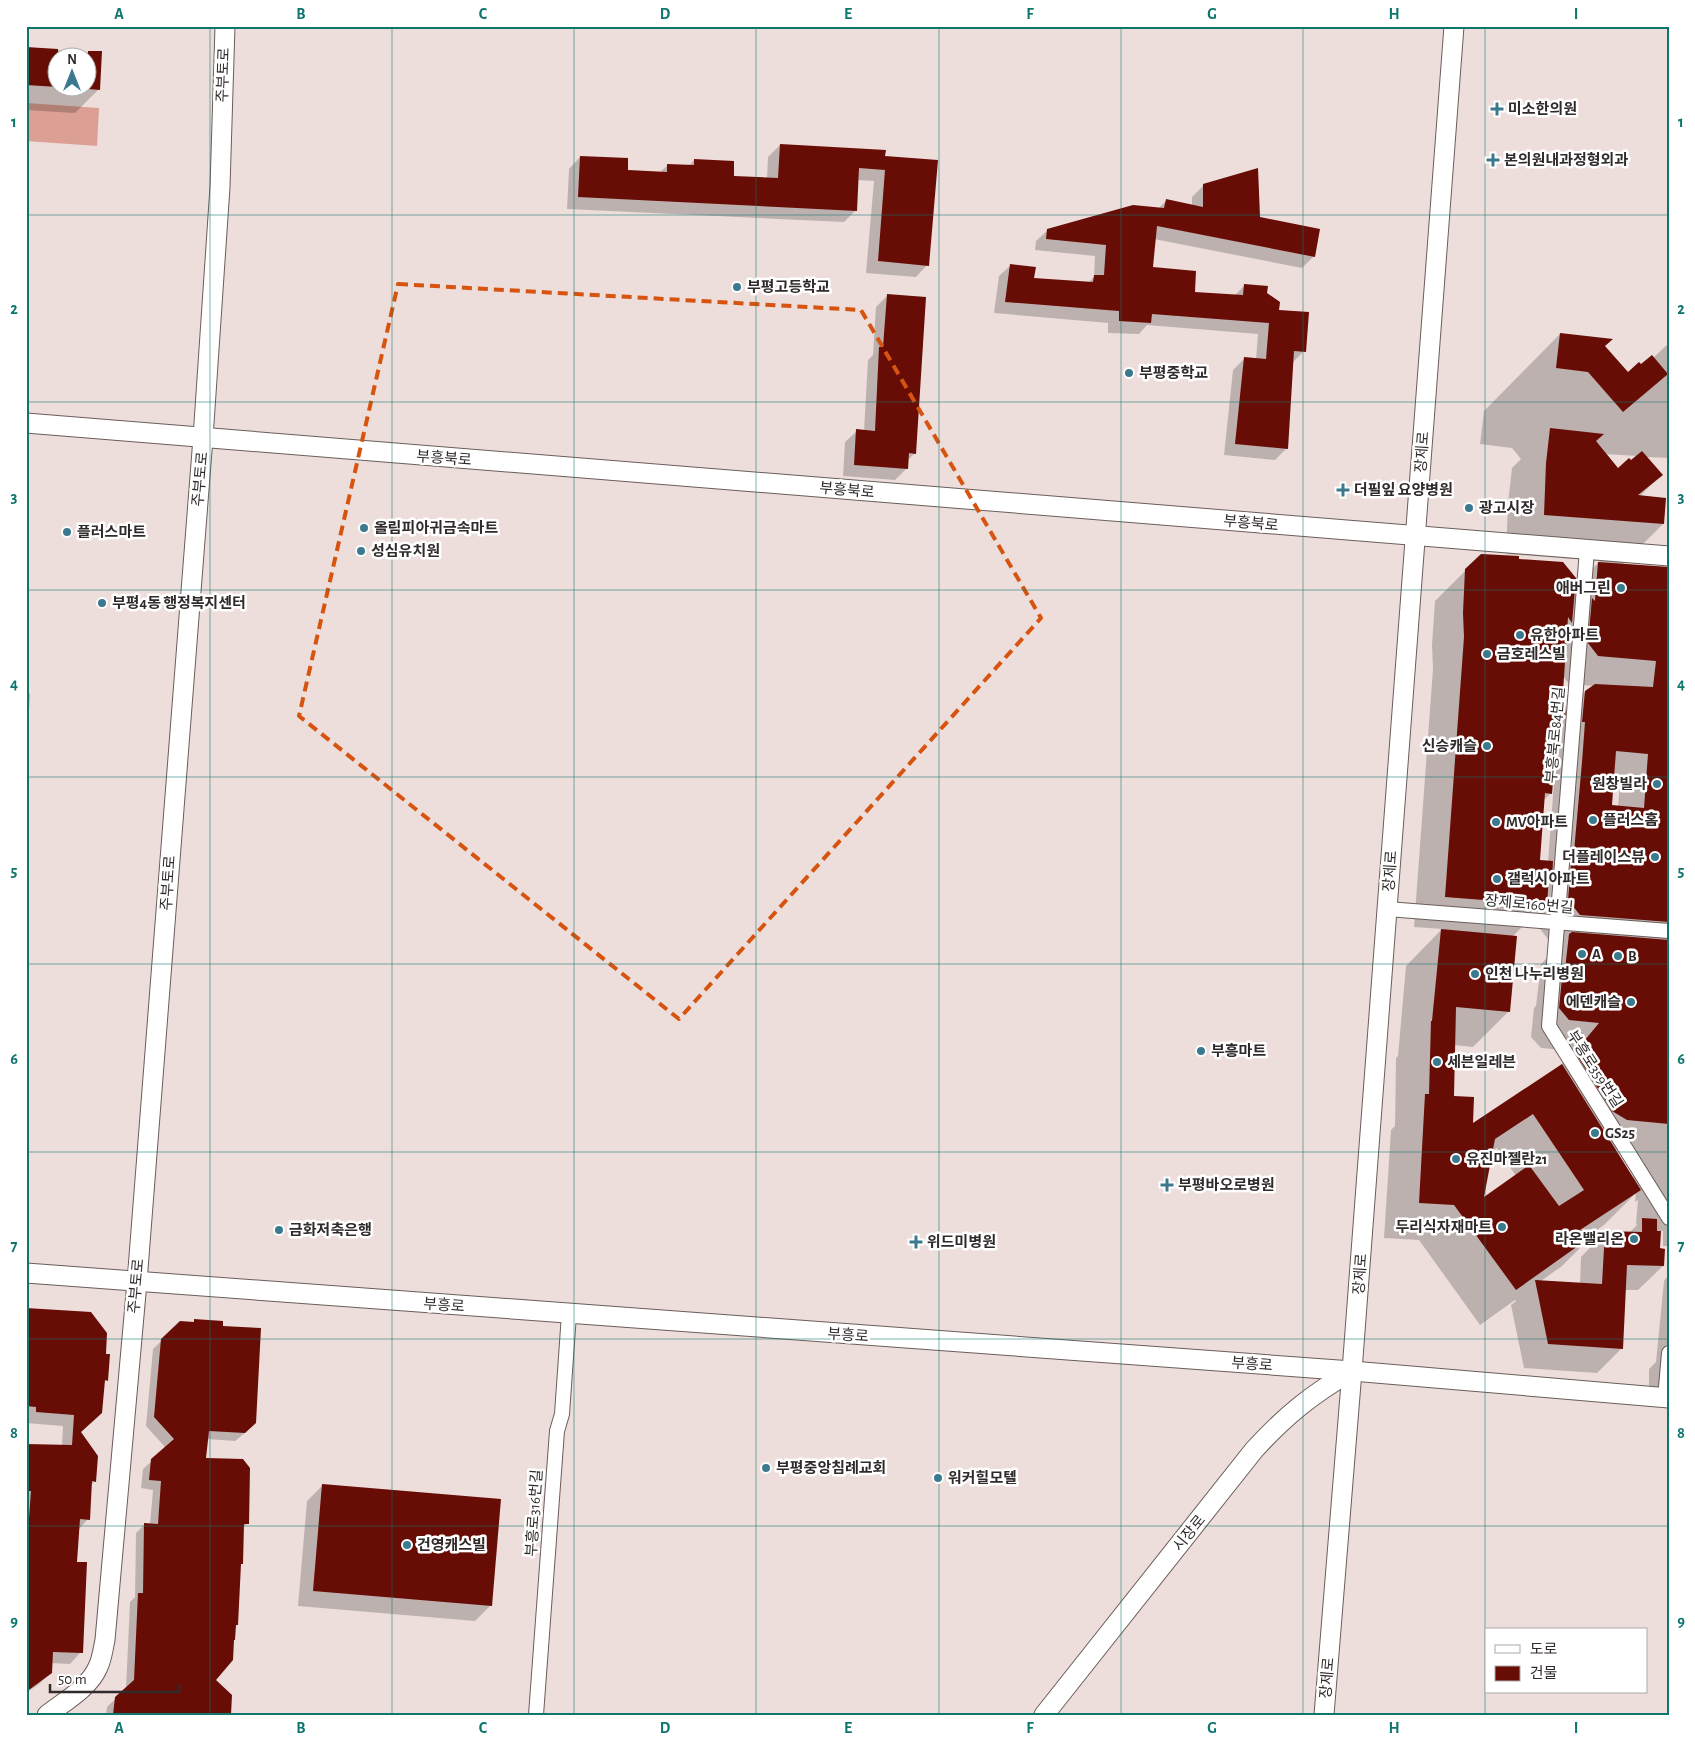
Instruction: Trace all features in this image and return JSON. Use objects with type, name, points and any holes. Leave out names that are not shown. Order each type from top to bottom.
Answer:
[{"type":"main road","name":"주부토로","points":[[47,1715],[91,1680],[99,1667],[105,1640],[136,1282],[203,438],[220,187],[225,26]]},
{"type":"main road","name":"장제로","points":[[1324,1715],[1352,1371],[1454,26]]},
{"type":"main road","name":"부흥북로","points":[[26,423],[1669,556]]},
{"type":"main road","name":"부흥로","points":[[26,1274],[1352,1371],[1667,1398]]},
{"type":"main road","name":"시장로","points":[[1044,1715],[1254,1450],[1277,1425],[1301,1404],[1326,1386],[1352,1371]]},
{"type":"street","name":"부흥북로84번길","points":[[1556,922],[1587,550]]},
{"type":"street","name":"장제로160번길","points":[[1387,908],[1669,931]]},
{"type":"street","name":"부흥로359번길","points":[[1556,922],[1549,1026],[1669,1218]]},
{"type":"street","name":"부흥로316번길","points":[[536,1715],[556,1431],[562,1414],[569,1314]]},
{"type":"street","points":[[1667,1398],[1669,1353]]},
{"type":"highlighted area","points":[[398,284],[861,310],[1041,618],[679,1019],[299,716]]},
{"type":"shaded area","points":[[26,103],[99,108],[97,146],[26,141]]},
{"type":"building","points":[[26,47],[48,48],[48,86],[26,85]]},
{"type":"building","points":[[98,51],[102,51],[100,90],[98,90]]},
{"type":"building","points":[[780,144],[886,150],[885,156],[938,160],[929,266],[878,261],[885,170],[859,168],[857,211],[578,197],[580,156],[628,158],[628,170],[667,172],[667,164],[694,165],[694,159],[734,161],[734,176],[778,178]]},
{"type":"building","points":[[1258,168],[1260,217],[1320,229],[1315,257],[1157,226],[1153,267],[1196,271],[1195,292],[1243,295],[1244,284],[1268,286],[1267,293],[1280,302],[1279,310],[1309,312],[1306,352],[1294,351],[1288,449],[1235,444],[1244,357],[1266,359],[1269,323],[1152,314],[1151,323],[1119,321],[1119,311],[1005,302],[1010,264],[1036,267],[1034,278],[1093,282],[1094,275],[1104,275],[1106,245],[1046,239],[1047,229],[1133,205],[1164,208],[1166,199],[1203,207],[1203,184]]},
{"type":"building","points":[[887,294],[926,297],[916,454],[909,453],[908,469],[854,465],[856,429],[875,431],[879,347],[883,347]]},
{"type":"building","points":[[1560,333],[1613,339],[1605,346],[1628,372],[1639,362],[1641,364],[1652,355],[1668,374],[1623,412],[1588,372],[1556,368]]},
{"type":"building","points":[[1550,428],[1604,434],[1596,441],[1618,468],[1629,458],[1631,460],[1642,451],[1663,475],[1638,495],[1666,498],[1664,524],[1544,515],[1546,463]]},
{"type":"building","points":[[1481,554],[1519,556],[1519,559],[1563,562],[1576,578],[1572,623],[1568,617],[1562,707],[1566,704],[1565,720],[1559,720],[1557,758],[1555,758],[1552,794],[1545,793],[1540,860],[1553,861],[1552,880],[1549,876],[1547,905],[1445,897],[1464,637],[1465,569]]},
{"type":"building","points":[[1598,562],[1669,567],[1669,922],[1580,915],[1568,900],[1582,762],[1585,722],[1582,722],[1585,691],[1595,684],[1653,687],[1656,661],[1598,656],[1588,643],[1592,598],[1595,601]],"holes":[[[1616,751],[1648,754],[1644,808],[1612,805]]]},
{"type":"building","points":[[1441,929],[1517,936],[1510,1012],[1456,1007],[1454,1096],[1474,1097],[1473,1123],[1562,1064],[1641,1190],[1580,1230],[1599,1231],[1516,1290],[1454,1205],[1419,1203],[1425,1094],[1429,1094],[1432,1021]],"holes":[[[1533,1114],[1584,1190],[1559,1206],[1529,1165],[1484,1197],[1495,1139]]]},
{"type":"building","points":[[1572,932],[1669,940],[1667,1042],[1669,1042],[1669,1124],[1627,1120],[1612,1111],[1575,1052],[1599,1023],[1569,1020],[1559,1008],[1569,934]]},
{"type":"building","points":[[1642,1218],[1657,1219],[1657,1231],[1661,1231],[1660,1248],[1665,1249],[1664,1266],[1627,1265],[1623,1349],[1548,1344],[1535,1280],[1602,1284],[1605,1231],[1642,1232]]},
{"type":"building","points":[[26,1308],[91,1312],[107,1333],[106,1354],[110,1354],[108,1381],[105,1380],[102,1413],[81,1432],[98,1456],[96,1482],[92,1481],[90,1520],[80,1519],[77,1562],[87,1562],[83,1653],[53,1652],[52,1673],[26,1692],[26,1518],[29,1518],[31,1491],[26,1491],[26,1444],[72,1445],[74,1415],[36,1412],[36,1407],[26,1406]]},
{"type":"building","points":[[194,1319],[223,1321],[223,1326],[261,1328],[256,1423],[245,1433],[209,1431],[206,1458],[243,1459],[250,1468],[249,1524],[244,1524],[243,1564],[241,1564],[238,1625],[236,1625],[233,1660],[216,1680],[232,1695],[231,1715],[113,1715],[115,1697],[134,1680],[138,1593],[143,1593],[144,1523],[158,1524],[161,1481],[149,1480],[151,1459],[174,1439],[154,1417],[161,1339],[180,1321],[194,1322]]},
{"type":"building","name":"건영캐스빌","points":[[322,1484],[501,1499],[492,1606],[313,1591]]},
{"type":"place","name":"미소한의원","points":[[1497,109]]},
{"type":"place","name":"본의원내과정형외과","points":[[1493,160]]},
{"type":"place","name":"부평고등학교","points":[[737,287]]},
{"type":"place","name":"부평중학교","points":[[1129,373]]},
{"type":"place","name":"더필잎 요양병원","points":[[1343,490]]},
{"type":"place","name":"광고시장","points":[[1469,508]]},
{"type":"place","name":"올림피아귀금속마트","points":[[364,528]]},
{"type":"place","name":"플러스마트","points":[[67,532]]},
{"type":"place","name":"성심유치원","points":[[361,551]]},
{"type":"place","name":"애버그린","points":[[1621,588]]},
{"type":"place","name":"부평4동 행정복지센터","points":[[102,603]]},
{"type":"place","name":"유한아파트","points":[[1520,635]]},
{"type":"place","name":"금호레스빌","points":[[1487,654]]},
{"type":"place","name":"신승캐슬","points":[[1487,746]]},
{"type":"place","name":"원창빌라","points":[[1657,784]]},
{"type":"place","name":"플러스홈","points":[[1593,820]]},
{"type":"place","name":"MV아파트","points":[[1496,822]]},
{"type":"place","name":"더플레이스뷰","points":[[1655,857]]},
{"type":"place","name":"갤럭시아파트","points":[[1497,879]]},
{"type":"place","name":"A","points":[[1582,954]]},
{"type":"place","name":"B","points":[[1618,956]]},
{"type":"place","name":"인천 나누리병원","points":[[1475,974]]},
{"type":"place","name":"에덴캐슬","points":[[1631,1002]]},
{"type":"place","name":"부흥마트","points":[[1201,1051]]},
{"type":"place","name":"세븐일레븐","points":[[1437,1062]]},
{"type":"place","name":"GS25","points":[[1595,1133]]},
{"type":"place","name":"유진마젤란21","points":[[1456,1159]]},
{"type":"place","name":"부평바오로병원","points":[[1167,1185]]},
{"type":"place","name":"두리식자재마트","points":[[1502,1227]]},
{"type":"place","name":"금화저축은행","points":[[279,1230]]},
{"type":"place","name":"라온밸리온","points":[[1634,1239]]},
{"type":"place","name":"위드미병원","points":[[916,1242]]},
{"type":"place","name":"부평중앙침례교회","points":[[766,1468]]},
{"type":"place","name":"워커힐모텔","points":[[938,1478]]},
{"type":"place","name":"건영캐스빌","points":[[407,1545]]}]
